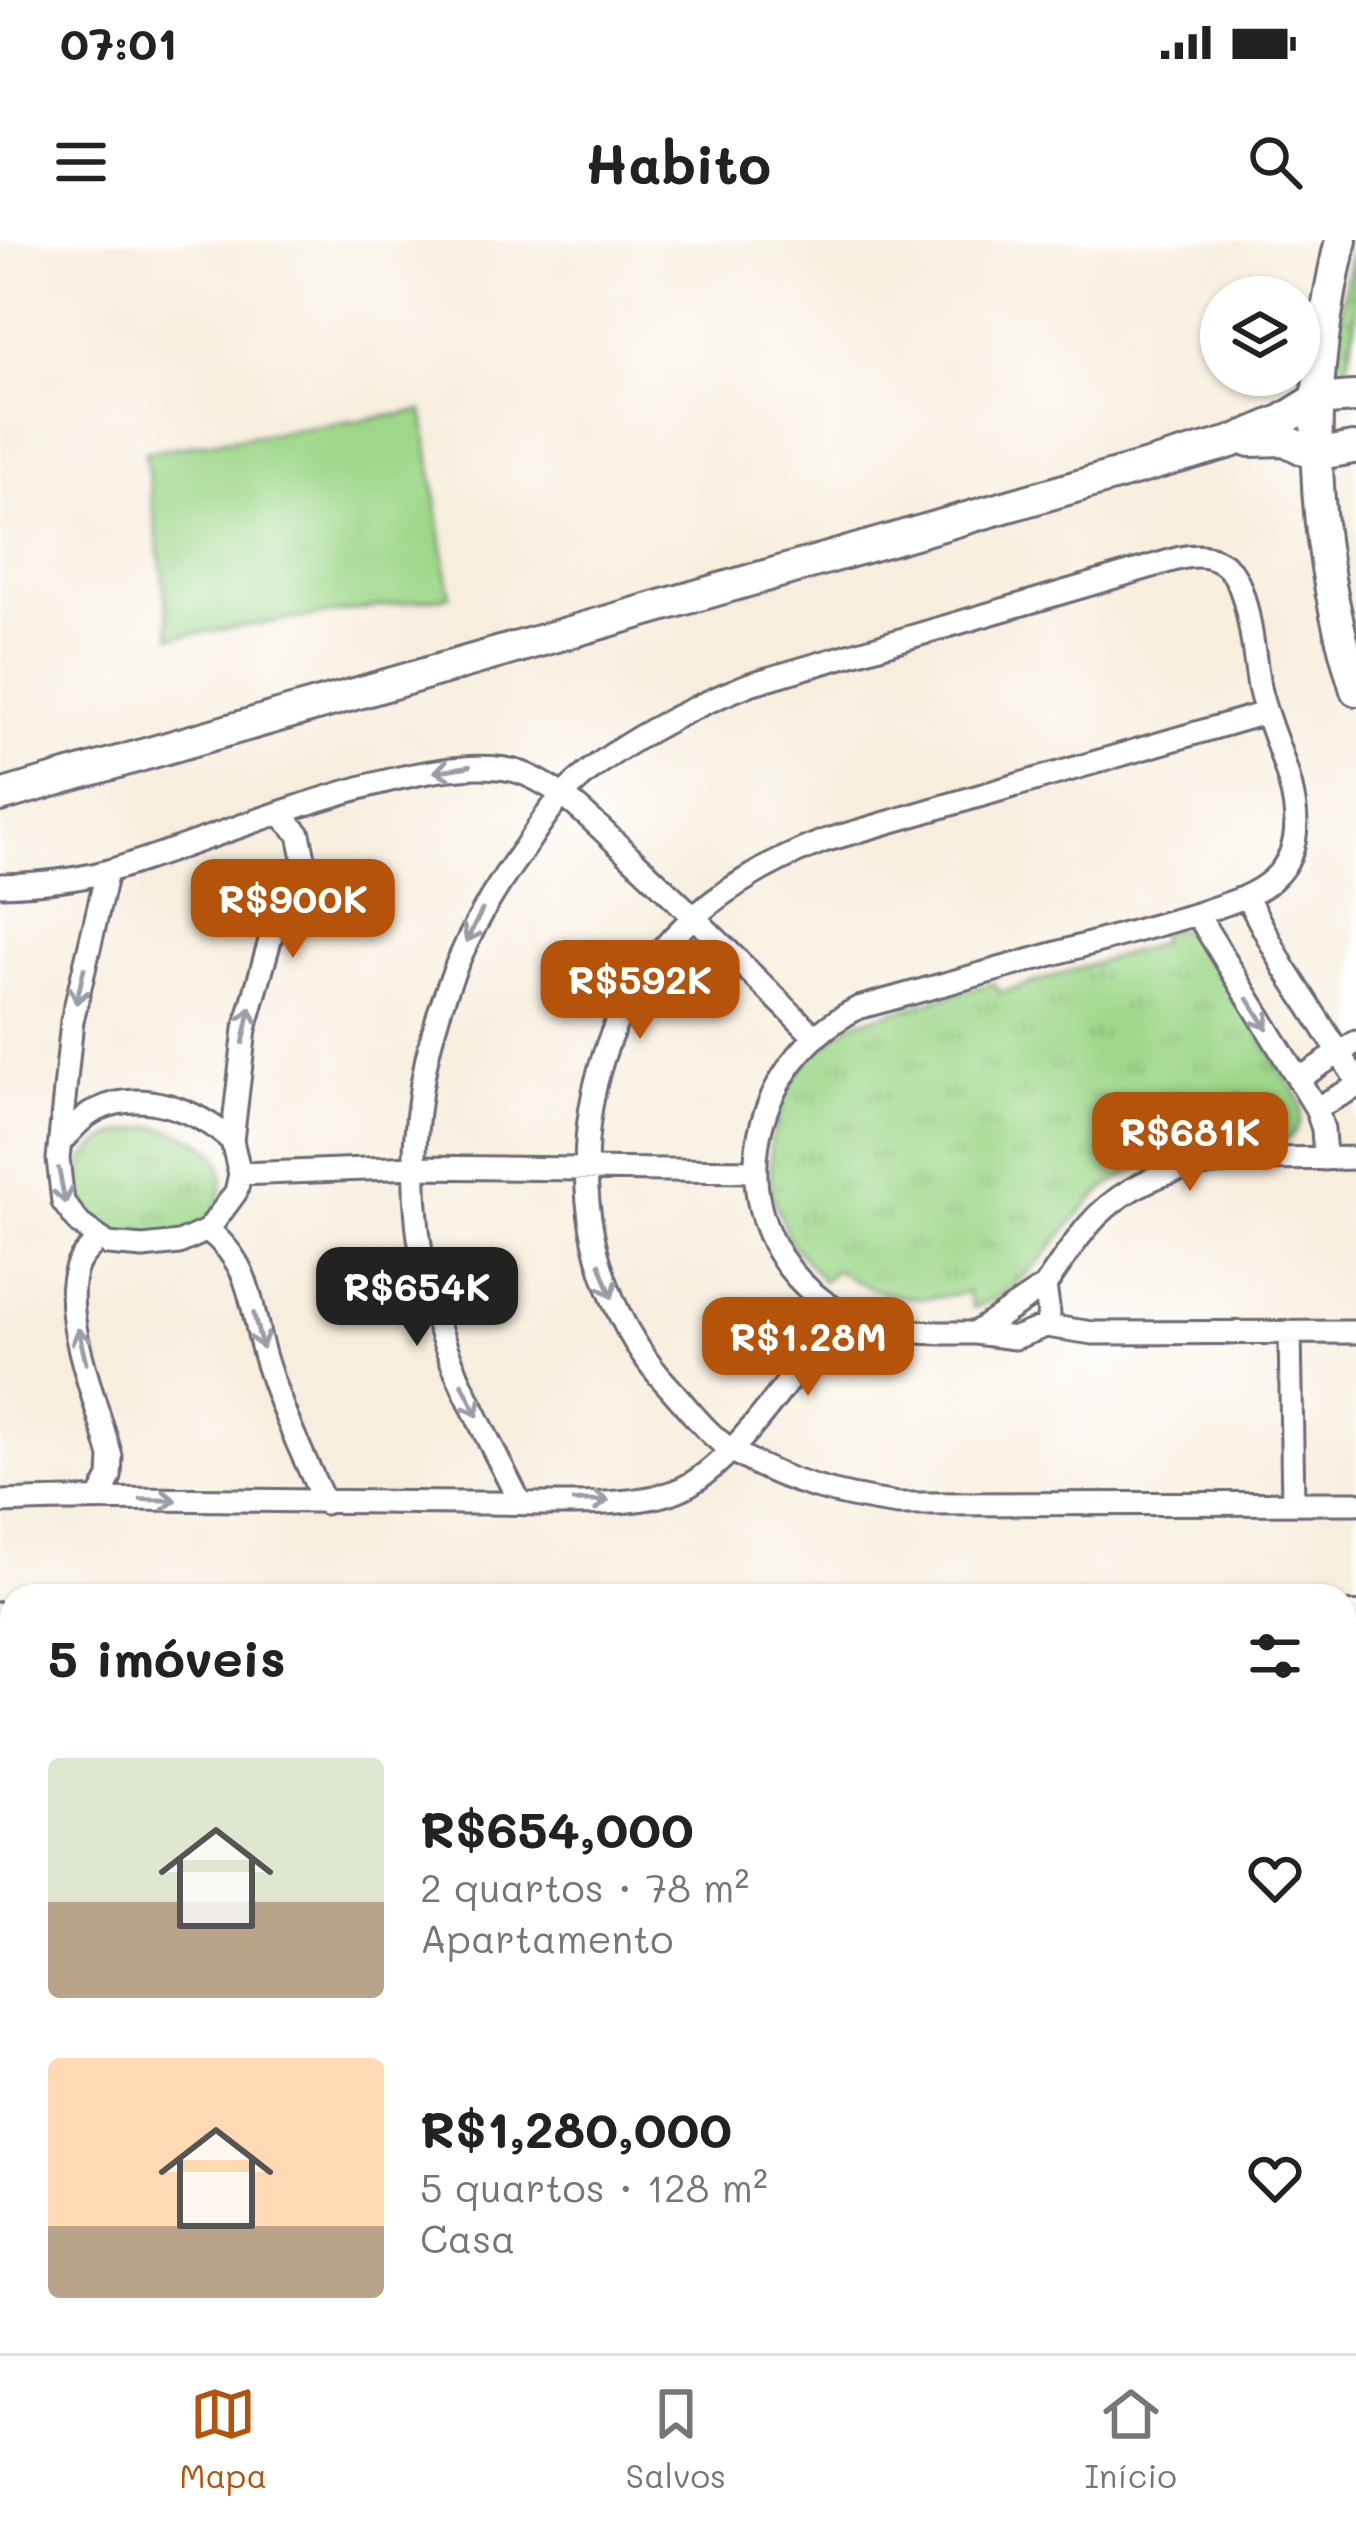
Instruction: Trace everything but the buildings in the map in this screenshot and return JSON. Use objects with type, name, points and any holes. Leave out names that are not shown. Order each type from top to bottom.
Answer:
[{"type":"street","points":[[1341,240],[1324,310],[1315,455],[1334,618],[1356,690]]},
{"type":"street","points":[[1231,442],[1285,440],[1315,455],[1355,459],[1356,382]]},
{"type":"street","points":[[0,796],[1231,442],[1315,400],[1354,397]]},
{"type":"street","points":[[520,1503],[450,1359],[428,1291],[417,1231],[415,1120],[426,1050],[452,970],[488,898],[563,794],[646,734],[702,703],[750,684],[1190,556],[1219,561],[1240,586],[1264,713],[1296,806],[1286,860],[1273,879],[1246,896],[1197,914],[882,999],[837,1019],[790,1066],[767,1107],[754,1171],[762,1213],[784,1263],[804,1284],[840,1312],[885,1327],[1015,1338],[1046,1326],[1094,1333],[1356,1332]]},
{"type":"street","points":[[1264,713],[824,841],[771,862],[733,886],[661,951],[632,992],[596,1081],[584,1166],[593,1243],[626,1330],[652,1370],[730,1450],[806,1485],[846,1497],[898,1504],[1356,1503]]},
{"type":"street","points":[[0,885],[107,872],[279,813],[467,765],[495,766],[525,774],[563,794],[696,917],[815,1037]]},
{"type":"street","points":[[107,872],[72,1022],[58,1159],[63,1202],[99,1239],[143,1247],[179,1243],[208,1230],[236,1192],[241,1174],[232,1141],[238,1071],[274,926],[304,859],[299,835],[279,813]]},
{"type":"street","points":[[1246,896],[1284,967],[1348,1047],[1356,1083],[1316,1108]]},
{"type":"street","points":[[1197,914],[1316,1108],[1325,1159]]},
{"type":"street","points":[[1300,1078],[1348,1047]]},
{"type":"street","points":[[60,1143],[98,1109],[136,1100],[186,1111],[232,1141]]},
{"type":"street","points":[[974,1333],[1045,1286],[1089,1224],[1147,1180],[1183,1166],[1222,1160],[1356,1158]]},
{"type":"street","points":[[241,1174],[584,1166],[754,1171]]},
{"type":"street","points":[[208,1230],[233,1250],[244,1274],[266,1363],[325,1503]]},
{"type":"street","points":[[99,1239],[83,1255],[72,1293],[111,1457],[110,1477],[99,1498]]},
{"type":"street","points":[[1045,1286],[1046,1326]]},
{"type":"street","points":[[0,1502],[99,1498],[520,1503],[629,1501],[666,1495],[695,1481],[730,1450],[840,1312]]},
{"type":"street","points":[[1290,1333],[1293,1503]]},
{"type":"green space","points":[[1353,240],[1356,319],[1343,387],[1330,383]]},
{"type":"green space","points":[[423,411],[450,596],[171,637],[145,452]]},
{"type":"green space","points":[[1180,929],[1199,939],[1301,1102],[1296,1130],[1289,1137],[1267,1144],[1192,1149],[1129,1173],[1087,1205],[1023,1278],[973,1308],[968,1292],[932,1298],[899,1296],[835,1270],[823,1281],[790,1242],[772,1195],[770,1144],[784,1095],[812,1054],[853,1023],[994,983],[1000,993],[1160,943],[1159,932]]},
{"type":"green space","points":[[153,1126],[193,1138],[216,1156],[222,1168],[219,1201],[210,1223],[162,1243],[133,1243],[97,1223],[80,1189],[80,1170],[89,1153],[107,1139]]}]
